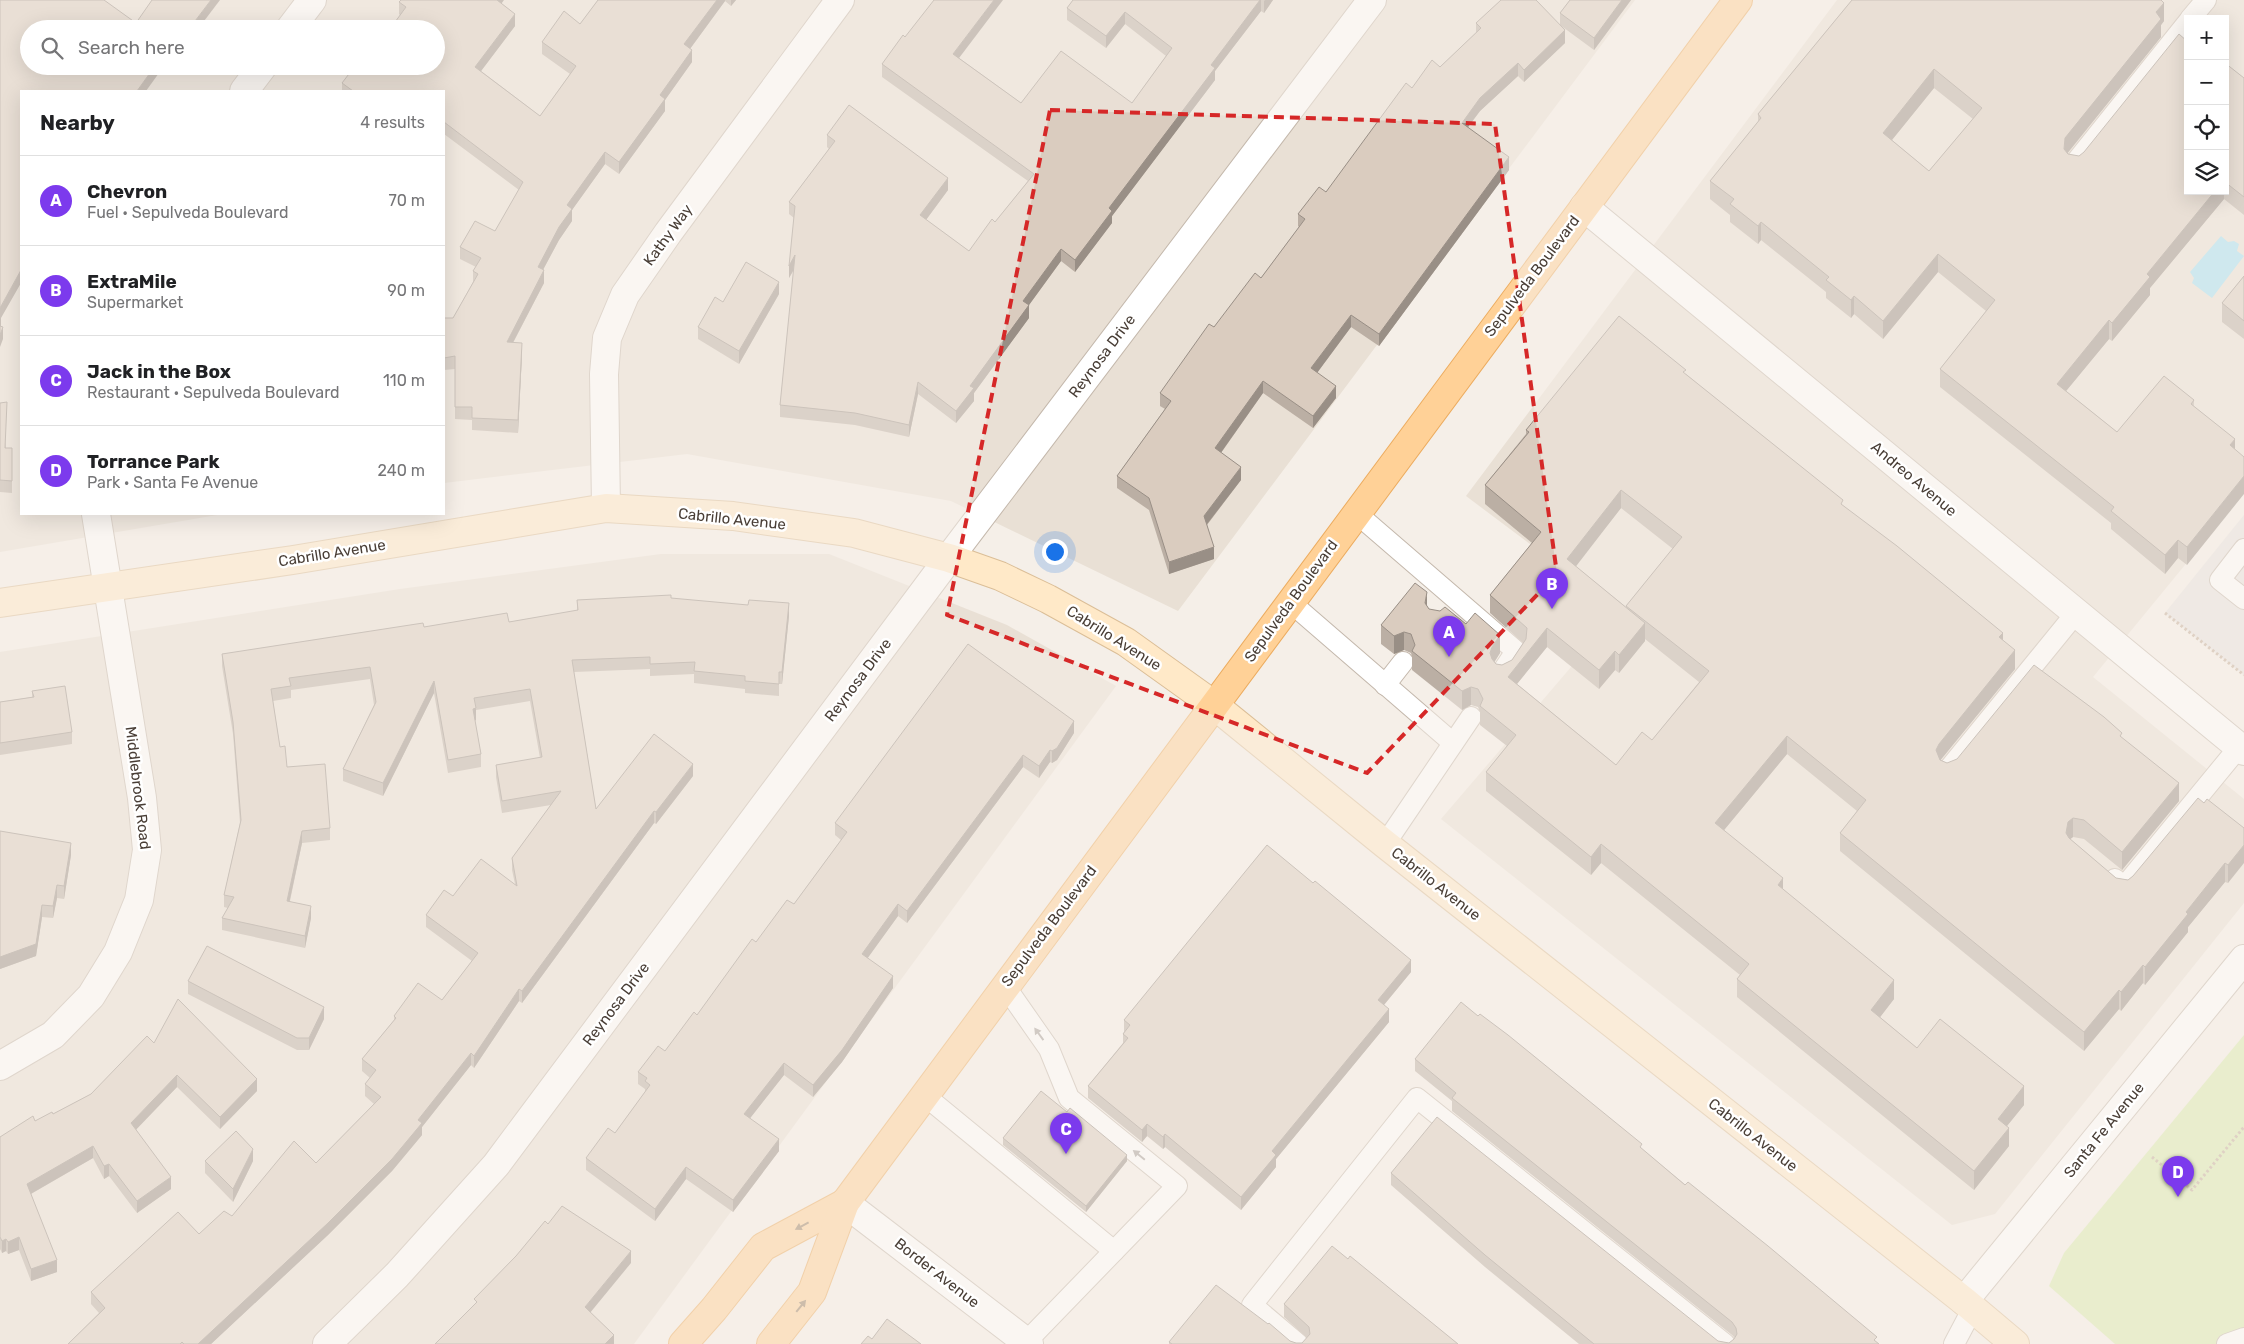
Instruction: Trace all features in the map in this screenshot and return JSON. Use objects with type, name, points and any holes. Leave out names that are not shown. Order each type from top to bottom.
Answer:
[{"type":"main road","name":"Sepulveda Boulevard","points":[[771,1344],[812,1292],[845,1203],[1738,0]]},
{"type":"main road","name":"Sepulveda Boulevard","points":[[683,1344],[714,1309],[763,1246],[845,1203]]},
{"type":"street","points":[[297,20],[312,0]]},
{"type":"street","name":"Kathy Way","points":[[606,508],[604,374],[607,338],[625,295],[668,233],[840,0]]},
{"type":"street","name":"Reynosa Drive","points":[[327,1344],[397,1276],[496,1165],[949,558],[1372,0]]},
{"type":"street","points":[[245,90],[256,75]]},
{"type":"street","name":"Andreo Avenue","points":[[1584,206],[2242,749]]},
{"type":"street","name":"Cabrillo Avenue","points":[[0,603],[293,560],[606,508],[733,516],[844,532],[949,558],[1000,576],[1057,603],[1126,642],[1214,705],[1385,844],[1968,1304],[2015,1344]]},
{"type":"street","name":"Middlebrook Road","points":[[0,1066],[52,1035],[91,996],[118,952],[139,900],[147,850],[143,807],[96,515]]},
{"type":"street","name":"Santa Fe Avenue","points":[[1968,1304],[2244,959]]},
{"type":"street","name":"Border Avenue","points":[[845,1203],[1027,1343]]},
{"type":"lane","points":[[2193,15],[2206,0]]},
{"type":"lane","points":[[2076,163],[2184,26]]},
{"type":"lane","points":[[1356,513],[1447,604],[1516,652],[1502,672]]},
{"type":"lane","points":[[2244,549],[2220,580],[2244,599]]},
{"type":"lane","points":[[1290,602],[1453,743]]},
{"type":"lane","points":[[1948,770],[2076,613]]},
{"type":"lane","points":[[1385,685],[1403,662]]},
{"type":"lane","points":[[1385,844],[1471,717]]},
{"type":"lane","points":[[2097,865],[2124,887],[2242,749]]},
{"type":"lane","points":[[1005,986],[1050,1049],[1069,1098],[1177,1186],[1027,1343]]},
{"type":"lane","points":[[924,1095],[1114,1251]]},
{"type":"lane","points":[[1298,1344],[1252,1305],[1417,1098],[1725,1344]]},
{"type":"lane","points":[[1954,1344],[1968,1304]]},
{"type":"lane","points":[[2227,1344],[2244,1338]]},
{"type":"path","points":[[2165,613],[2244,675]]},
{"type":"path","points":[[2152,1157],[2192,1190],[2244,1127]]},
{"type":"highlighted area","points":[[1050,110],[1495,124],[1557,574],[1367,773],[947,615]]},
{"type":"shaded area","points":[[0,0],[1635,0],[1178,611],[951,501],[687,454],[445,483],[445,90],[20,90],[20,515],[217,515],[0,552]]},
{"type":"shaded area","points":[[1837,0],[2244,0],[2244,493],[2093,677],[2244,799],[2244,903],[1995,1214],[1952,1225],[1441,819],[1619,611],[1466,496]]},
{"type":"shaded area","points":[[2244,515],[2244,675],[2165,613]]},
{"type":"shaded area","points":[[661,554],[829,554],[1007,625],[1116,686],[634,1344],[0,1344],[0,652],[400,589]]},
{"type":"green space","points":[[2244,1035],[2244,1344],[2115,1344],[2049,1286],[2064,1253]]},
{"type":"water","points":[[2221,236],[2228,242],[2234,241],[2239,244],[2237,251],[2244,256],[2212,298],[2192,283],[2194,278],[2190,272]]},
{"type":"building","points":[[0,0],[104,0],[132,20],[20,20],[20,75],[149,75],[138,90],[20,90],[20,272],[0,308]]},
{"type":"building","points":[[152,0],[211,0],[196,20],[138,20]]},
{"type":"building","points":[[401,0],[497,0],[515,14],[475,67],[540,116],[576,66],[542,42],[564,11],[580,24],[598,0],[717,0],[684,44],[692,50],[660,95],[665,99],[619,162],[605,152],[567,205],[572,209],[559,227],[538,267],[544,270],[507,342],[522,343],[518,420],[472,418],[472,407],[455,407],[455,356],[445,358],[445,318],[453,318],[478,274],[473,271],[481,258],[460,247],[475,221],[495,231],[523,182],[445,123],[445,90],[352,90],[342,83],[348,75],[445,75],[445,20],[397,20],[406,7],[399,2]]},
{"type":"building","points":[[934,0],[994,0],[953,54],[1021,103],[1061,51],[1132,103],[1172,48],[1125,12],[1106,36],[1067,8],[1073,0],[1260,0],[1211,65],[1215,68],[1109,208],[1112,211],[1075,260],[1061,249],[1023,301],[1029,305],[970,386],[974,388],[956,411],[918,382],[909,425],[855,413],[780,405],[795,255],[789,266],[795,206],[789,202],[835,141],[827,135],[849,105],[948,178],[920,215],[969,251],[992,219],[995,222],[1034,174],[882,64],[903,35],[905,37]]},
{"type":"building","points":[[1501,0],[1536,0],[1565,30],[1524,70],[1518,63],[1480,98],[1462,123],[1509,157],[1379,334],[1351,315],[1311,368],[1336,386],[1313,416],[1263,381],[1215,448],[1241,467],[1204,516],[1214,547],[1169,562],[1149,498],[1117,476],[1171,401],[1160,393],[1209,324],[1214,327],[1255,273],[1261,278],[1305,219],[1298,214],[1319,187],[1326,192],[1406,83],[1412,88],[1432,60],[1440,67],[1481,28],[1476,23]]},
{"type":"building","points":[[1570,0],[1622,0],[1594,38],[1560,13]]},
{"type":"building","points":[[1852,0],[2161,0],[2164,3],[2156,12],[2161,19],[2065,138],[2064,149],[2068,154],[2079,156],[2084,152],[2179,34],[2184,38],[2184,195],[2212,195],[2147,274],[2150,277],[2112,323],[2109,320],[2057,384],[2117,432],[2164,376],[2194,400],[2191,404],[2235,439],[2230,445],[2244,457],[2244,476],[2187,547],[2178,540],[2165,555],[2111,511],[2114,507],[1940,369],[1995,300],[1938,254],[1883,321],[1854,296],[1851,300],[1826,280],[1829,277],[1761,222],[1758,226],[1730,204],[1734,199],[1710,181],[1761,118],[1758,114]],"holes":[[[1934,69],[1982,108],[1929,171],[1883,133]]]},
{"type":"building","points":[[2229,66],[2244,78],[2244,197],[2229,185]]},
{"type":"building","points":[[746,262],[779,282],[739,351],[698,327],[715,297],[723,302]]},
{"type":"building","points":[[2244,276],[2244,321],[2222,303]]},
{"type":"building","points":[[1619,316],[1686,370],[1683,372],[1843,500],[1841,504],[1897,546],[2003,633],[1999,637],[2015,650],[1939,744],[1936,750],[1940,760],[1947,763],[1957,759],[2034,665],[2104,717],[2122,733],[2120,736],[2179,783],[2122,852],[2084,820],[2073,818],[2068,822],[2066,833],[2069,838],[2116,878],[2128,880],[2133,876],[2198,798],[2204,803],[2207,799],[2244,828],[2244,845],[2228,865],[2225,863],[2186,912],[2188,914],[2145,967],[2143,965],[2121,992],[2119,990],[2084,1032],[1840,833],[1866,800],[1787,736],[1715,823],[1783,878],[1778,885],[1894,980],[1871,1010],[1917,1048],[1940,1019],[2024,1086],[1998,1119],[2009,1128],[1974,1171],[1737,979],[1749,964],[1601,844],[1591,857],[1486,772],[1516,735],[1480,706],[1483,699],[1478,689],[1471,687],[1462,691],[1412,651],[1415,645],[1411,634],[1404,632],[1394,636],[1381,625],[1415,583],[1427,592],[1425,603],[1429,609],[1440,611],[1445,607],[1466,624],[1475,613],[1500,635],[1490,653],[1492,659],[1496,664],[1502,665],[1512,660],[1526,639],[1527,628],[1490,595],[1541,532],[1485,485],[1529,432],[1526,430]],"holes":[[[1621,490],[1682,537],[1626,606],[1709,671],[1652,740],[1642,732],[1616,765],[1508,677],[1547,628],[1599,670],[1615,651],[1619,655],[1645,623],[1567,559]]]},
{"type":"building","points":[[7,402],[5,448],[12,448],[12,481],[0,480],[0,403]]},
{"type":"building","points":[[671,595],[671,598],[748,605],[749,600],[789,603],[782,672],[779,672],[779,684],[745,681],[745,676],[694,671],[695,662],[650,664],[650,657],[572,660],[596,809],[654,734],[693,764],[656,812],[654,811],[522,991],[519,989],[474,1056],[471,1053],[418,1120],[422,1123],[392,1159],[328,1223],[198,1344],[184,1344],[182,1342],[180,1344],[68,1344],[105,1308],[91,1292],[178,1212],[199,1234],[224,1211],[232,1216],[294,1141],[316,1163],[381,1097],[365,1084],[376,1070],[362,1059],[396,1018],[394,1016],[418,983],[442,1000],[478,953],[426,915],[444,890],[453,896],[481,859],[517,886],[512,858],[561,791],[502,801],[496,765],[542,757],[530,689],[474,698],[476,708],[473,709],[481,754],[448,760],[434,681],[383,783],[343,769],[376,702],[370,667],[289,678],[291,686],[271,689],[280,747],[285,746],[287,767],[325,764],[330,828],[302,831],[287,901],[311,906],[305,936],[222,918],[234,897],[224,895],[241,820],[233,722],[222,654],[423,623],[424,627],[507,613],[509,622],[578,610],[577,600]]},
{"type":"building","points":[[968,644],[1074,721],[1057,748],[1052,751],[1050,750],[1039,766],[1023,755],[907,911],[898,904],[862,954],[893,976],[842,1050],[813,1085],[784,1063],[744,1114],[779,1139],[733,1200],[686,1167],[655,1209],[586,1158],[608,1128],[615,1133],[650,1085],[645,1081],[647,1078],[638,1072],[658,1046],[665,1051],[694,1012],[697,1015],[752,939],[756,942],[787,900],[794,904],[847,832],[835,823]]},
{"type":"building","points":[[65,686],[72,732],[0,743],[0,702],[34,697],[32,691]]},
{"type":"building","points":[[0,831],[71,843],[64,886],[57,885],[53,906],[42,905],[36,944],[0,957]]},
{"type":"building","points":[[1267,845],[1313,883],[1315,881],[1411,960],[1378,1000],[1389,1009],[1272,1151],[1276,1155],[1241,1197],[1165,1134],[1163,1137],[1147,1124],[1142,1130],[1088,1086],[1128,1038],[1123,1034],[1130,1025],[1124,1020]]},
{"type":"building","points":[[207,946],[324,1007],[309,1038],[297,1038],[188,981]]},
{"type":"building","points":[[178,999],[257,1079],[220,1117],[177,1075],[131,1123],[171,1177],[137,1201],[109,1164],[104,1166],[93,1146],[27,1184],[57,1260],[31,1269],[19,1237],[8,1242],[6,1239],[2,1241],[0,1237],[0,1137],[33,1116],[35,1121],[52,1112],[53,1114],[91,1094],[147,1036],[154,1043]]},
{"type":"building","points":[[1461,1002],[1478,1016],[1480,1014],[1508,1035],[1642,1144],[1640,1147],[1685,1185],[1688,1182],[1768,1246],[1877,1337],[1874,1340],[1879,1344],[1594,1344],[1485,1255],[1391,1173],[1437,1117],[1718,1341],[1729,1343],[1737,1334],[1732,1322],[1452,1098],[1456,1093],[1415,1059]]},
{"type":"building","points":[[1041,1091],[1067,1112],[1070,1108],[1127,1155],[1086,1206],[1003,1138]]},
{"type":"building","points":[[236,1131],[253,1149],[233,1189],[205,1161]]},
{"type":"building","points":[[562,1206],[631,1251],[585,1307],[614,1335],[605,1344],[435,1344],[477,1302],[474,1299],[516,1256],[545,1221],[548,1224]]},
{"type":"building","points":[[1332,1246],[1348,1259],[1350,1256],[1458,1344],[1172,1344],[1169,1342],[1216,1285],[1269,1323],[1290,1341],[1302,1343],[1310,1334],[1309,1327],[1284,1304]]},
{"type":"building","points":[[887,1319],[921,1344],[861,1344],[868,1336],[872,1339]]},
{"type":"place","name":"ExtraMile","points":[[1552,609]]},
{"type":"place","name":"Chevron","points":[[1449,657]]},
{"type":"place","name":"Jack in the Box","points":[[1066,1154]]},
{"type":"place","name":"Torrance Park","points":[[2178,1197]]}]
